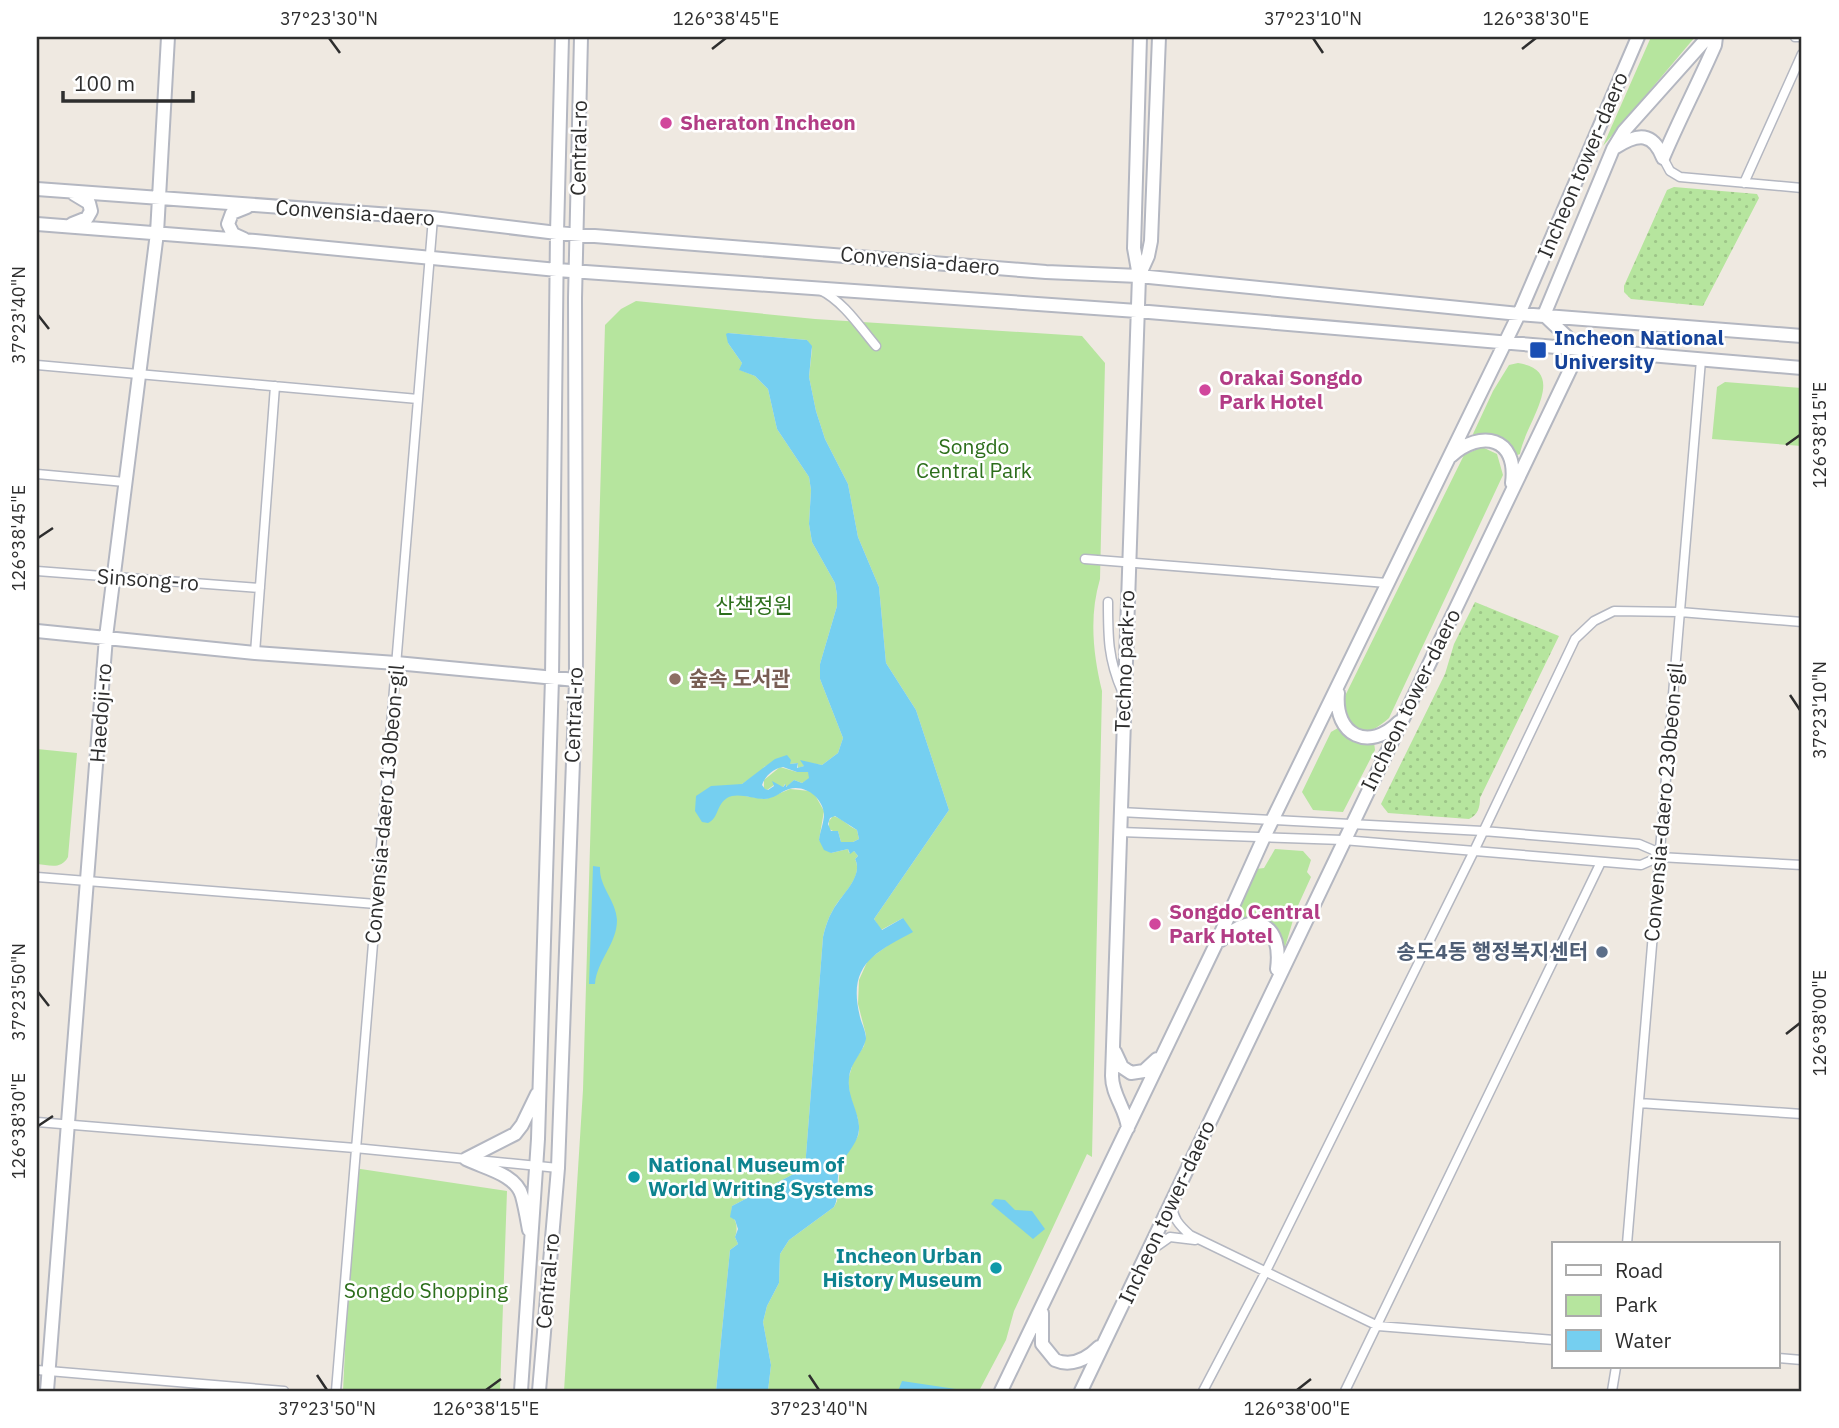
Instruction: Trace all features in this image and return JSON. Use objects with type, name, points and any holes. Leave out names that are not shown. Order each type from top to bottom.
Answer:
[{"type":"main road","name":"Haedoji-ro","points":[[47,1391],[43,1371],[68,1125],[106,637],[157,233],[168,37]]},
{"type":"main road","name":"Central-ro","points":[[521,1391],[538,1166],[552,678],[562,37]]},
{"type":"main road","name":"Central-ro","points":[[539,1391],[558,1168],[576,680],[576,271],[581,37]]},
{"type":"main road","name":"Techno park-ro","points":[[1128,1128],[1113,1087],[1112,1045],[1139,276],[1134,248],[1140,37]]},
{"type":"main road","name":"Techno park-ro","points":[[1139,276],[1152,241],[1159,37]]},
{"type":"main road","name":"Incheon tower-daero","points":[[1001,1391],[1215,946],[1264,837],[1519,314],[1639,37]]},
{"type":"main road","name":"Incheon tower-daero","points":[[1544,315],[1613,149],[1624,131],[1708,37]]},
{"type":"main road","points":[[1663,159],[1681,113],[1693,97],[1716,37]]},
{"type":"main road","points":[[1613,149],[1637,137],[1645,137],[1654,143],[1663,159]]},
{"type":"main road","points":[[1654,143],[1666,143],[1671,138]]},
{"type":"main road","name":"Convensia-daero","points":[[37,189],[433,218],[557,233],[1046,272],[1139,276],[1519,314],[1802,336]]},
{"type":"main road","points":[[58,226],[79,223],[91,213],[89,203],[63,190]]},
{"type":"main road","points":[[254,206],[236,210],[228,224],[233,234],[255,241]]},
{"type":"main road","name":"Convensia-daero","points":[[37,224],[255,241],[557,270],[1137,311]]},
{"type":"main road","points":[[1137,311],[1802,368]]},
{"type":"main road","points":[[1544,315],[1580,349]]},
{"type":"main road","name":"Incheon tower-daero","points":[[1081,1391],[1580,349]]},
{"type":"main road","points":[[1446,461],[1459,449],[1475,441],[1487,439],[1500,444],[1513,465],[1508,497]]},
{"type":"main road","points":[[37,631],[255,653],[576,680]]},
{"type":"main road","points":[[1339,683],[1338,715],[1341,723],[1350,732],[1363,737],[1377,736],[1390,730],[1402,718]]},
{"type":"main road","points":[[1215,946],[1238,926],[1251,923],[1263,926],[1273,934],[1278,945],[1276,980]]},
{"type":"main road","points":[[1112,1045],[1117,1060],[1131,1073],[1140,1073],[1149,1068],[1166,1048]]},
{"type":"main road","points":[[466,1159],[515,1134],[529,1114],[540,1087]]},
{"type":"main road","points":[[466,1159],[509,1178],[515,1184],[522,1194],[532,1241]]},
{"type":"main road","points":[[1042,1306],[1042,1344],[1055,1360],[1065,1363],[1081,1360],[1095,1351],[1106,1339]]},
{"type":"street","points":[[1795,37],[1802,37]]},
{"type":"street","points":[[1744,183],[1802,54]]},
{"type":"street","points":[[1663,159],[1670,171],[1680,177],[1802,188]]},
{"type":"street","name":"Convensia-daero 130beon-gil","points":[[337,1391],[433,218]]},
{"type":"street","points":[[814,288],[831,298],[876,346]]},
{"type":"street","name":"Convensia-daero 230beon-gil","points":[[1627,1242],[1701,359]]},
{"type":"street","points":[[37,365],[418,399]]},
{"type":"street","points":[[255,653],[275,386]]},
{"type":"street","points":[[37,474],[125,482]]},
{"type":"street","points":[[1085,559],[1388,583]]},
{"type":"street","name":"Sinsong-ro","points":[[37,571],[260,588]]},
{"type":"street","points":[[1108,602],[1109,656],[1124,695]]},
{"type":"street","points":[[1203,1391],[1265,1273],[1474,851],[1575,639],[1594,621],[1614,611],[1680,612],[1802,622]]},
{"type":"street","points":[[1120,812],[1352,822],[1639,844],[1653,850],[1660,857]]},
{"type":"street","points":[[1120,832],[1343,840],[1641,865],[1660,857],[1802,865]]},
{"type":"street","points":[[1345,1391],[1601,862]]},
{"type":"street","points":[[37,877],[376,904]]},
{"type":"street","points":[[1639,1102],[1802,1114]]},
{"type":"street","points":[[37,1122],[558,1168]]},
{"type":"street","points":[[1174,1199],[1172,1209],[1178,1224],[1190,1235],[1378,1326],[1552,1340]]},
{"type":"street","points":[[1146,1257],[1159,1242],[1170,1237],[1177,1236],[1204,1243]]},
{"type":"street","points":[[1780,1359],[1802,1360]]},
{"type":"street","points":[[1612,1391],[1615,1368]]},
{"type":"street","points":[[43,1371],[284,1391]]},
{"type":"green space","points":[[1651,37],[1695,37],[1603,146]]},
{"type":"green space","points":[[1674,187],[1757,194],[1759,198],[1703,306],[1631,299],[1624,292],[1624,286],[1667,190]]},
{"type":"green space","points":[[636,301],[815,319],[1082,336],[1105,363],[1100,579],[1093,621],[1096,663],[1102,691],[1092,1157],[1087,1154],[1014,1311],[1006,1340],[979,1391],[768,1391],[771,1365],[763,1322],[767,1306],[779,1283],[780,1254],[789,1240],[834,1207],[840,1166],[858,1136],[858,1119],[848,1080],[853,1063],[864,1046],[866,1035],[858,1004],[859,980],[868,960],[887,946],[903,918],[881,930],[874,919],[949,810],[916,710],[886,663],[879,587],[858,537],[848,484],[825,439],[816,411],[809,377],[812,349],[807,340],[728,333],[728,343],[742,363],[740,370],[755,376],[768,389],[777,429],[809,477],[809,524],[812,542],[835,583],[837,595],[837,606],[820,664],[820,679],[843,738],[838,753],[822,765],[803,762],[804,766],[798,768],[798,763],[790,764],[787,756],[764,767],[742,784],[745,796],[766,799],[790,789],[810,791],[824,811],[819,840],[831,853],[848,849],[849,853],[854,851],[858,856],[855,859],[857,866],[854,879],[831,913],[823,937],[805,1168],[732,1206],[731,1217],[736,1222],[735,1237],[738,1244],[730,1250],[716,1391],[564,1391],[583,1090],[605,325],[621,309]]},
{"type":"green space","points":[[1518,363],[1534,368],[1541,376],[1543,387],[1541,400],[1520,454],[1515,456],[1475,438],[1473,434],[1493,391],[1509,365]]},
{"type":"green space","points":[[1725,382],[1802,388],[1802,446],[1712,439],[1717,387]]},
{"type":"green space","points":[[1482,447],[1497,454],[1503,475],[1389,718],[1376,728],[1359,730],[1343,715],[1345,696],[1464,455]]},
{"type":"green space","points":[[1475,602],[1559,636],[1480,798],[1475,815],[1469,819],[1388,813],[1381,804],[1445,674],[1454,644]]},
{"type":"green space","points":[[1338,728],[1374,742],[1375,750],[1343,812],[1313,810],[1302,792],[1331,732]]},
{"type":"green space","points":[[37,749],[77,753],[68,857],[58,865],[37,864]]},
{"type":"green space","points":[[780,767],[797,772],[807,771],[810,774],[809,779],[802,783],[794,780],[787,787],[785,784],[783,787],[774,785],[764,789],[764,780]]},
{"type":"green space","points":[[833,816],[857,830],[859,839],[841,842],[838,831],[829,829],[829,821]]},
{"type":"green space","points":[[1275,849],[1303,851],[1311,860],[1307,872],[1311,877],[1296,910],[1283,954],[1282,943],[1270,925],[1228,929],[1256,869],[1264,868]]},
{"type":"green space","name":"Songdo Shopping","points":[[354,1168],[507,1191],[500,1391],[343,1391]]},
{"type":"water","points":[[726,334],[807,340],[812,346],[809,377],[816,411],[825,439],[848,484],[858,537],[879,587],[886,663],[916,710],[949,810],[874,919],[882,930],[903,918],[913,932],[876,954],[867,963],[857,985],[860,1017],[866,1039],[850,1073],[849,1085],[859,1132],[839,1170],[834,1207],[789,1240],[780,1254],[779,1283],[767,1306],[763,1322],[771,1365],[768,1391],[716,1391],[730,1250],[738,1244],[735,1237],[738,1229],[735,1220],[730,1217],[732,1206],[805,1168],[823,937],[831,913],[854,879],[857,865],[855,859],[858,856],[854,851],[850,854],[848,849],[831,853],[824,850],[819,840],[824,817],[823,808],[817,798],[807,790],[789,789],[768,799],[731,796],[723,801],[712,821],[708,823],[702,822],[695,811],[696,796],[711,786],[742,784],[775,759],[787,755],[791,760],[790,764],[798,763],[797,768],[804,766],[800,760],[822,765],[838,753],[843,738],[820,679],[820,664],[837,606],[837,595],[835,583],[812,542],[809,524],[809,477],[777,429],[768,389],[755,376],[739,370],[742,363],[728,343]],"holes":[[[783,767],[797,772],[808,772],[809,778],[802,783],[794,780],[786,787],[786,784],[783,787],[772,781],[774,786],[765,789],[762,785],[768,776]],[[835,816],[857,830],[859,839],[841,842],[838,831],[831,831],[828,824],[830,818]]]},
{"type":"water","points":[[593,866],[600,867],[602,881],[614,906],[617,920],[614,937],[599,967],[595,984],[589,984]]},
{"type":"water","points":[[995,1199],[1005,1200],[1015,1210],[1032,1211],[1045,1229],[1033,1239],[991,1204]]},
{"type":"water","points":[[902,1381],[969,1391],[898,1391]]},
{"type":"place","name":"Sheraton Incheon","points":[[666,123]]},
{"type":"place","name":"Incheon National University","points":[[1538,350]]},
{"type":"place","name":"Orakai Songdo Park Hotel","points":[[1205,390]]},
{"type":"place","name":"숲속 도서관","points":[[675,679]]},
{"type":"place","name":"Songdo Central Park Hotel","points":[[1155,924]]},
{"type":"place","name":"송도4동 행정복지센터","points":[[1602,952]]},
{"type":"place","name":"National Museum of World Writing Systems","points":[[634,1177]]},
{"type":"place","name":"Incheon Urban History Museum","points":[[996,1268]]},
{"type":"park label","name":"Songdo Central Park","points":[[974,459]]},
{"type":"park label","name":"산책정원","points":[[754,606]]}]
